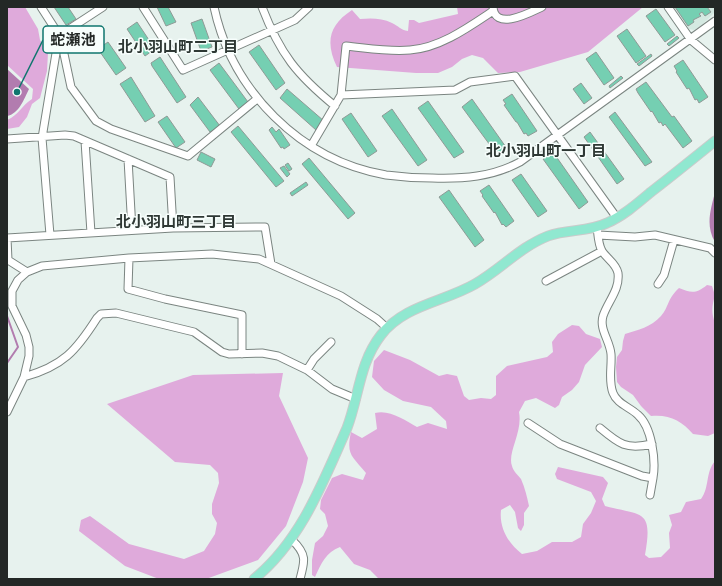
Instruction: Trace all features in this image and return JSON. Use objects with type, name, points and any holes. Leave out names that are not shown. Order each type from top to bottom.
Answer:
[{"type":"main road","points":[[254,579],[275,561],[292,540],[302,523],[349,423],[366,360],[371,349],[387,328],[410,311],[473,285],[529,245],[539,240],[561,232],[598,231],[617,218],[715,141]]},
{"type":"street","points":[[41,7],[65,40],[64,54],[70,87],[96,121],[111,129],[188,156],[258,99]]},
{"type":"street","points":[[50,235],[42,138],[61,34],[103,7]]},
{"type":"street","points":[[142,7],[183,70],[295,20],[308,8]]},
{"type":"street","points":[[214,7],[227,50],[241,77],[270,114],[311,146],[333,158],[354,166],[386,175],[460,179],[495,173],[509,168],[558,136],[715,21]]},
{"type":"street","points":[[262,7],[272,31],[289,62],[302,77],[335,106]]},
{"type":"street","points":[[311,146],[341,95],[346,46],[400,50],[421,48],[460,32],[493,9],[504,18],[516,19],[542,7]]},
{"type":"street","points":[[668,7],[691,40],[715,60]]},
{"type":"street","points":[[341,95],[455,90],[470,82],[515,76],[617,218]]},
{"type":"street","points":[[7,140],[65,135],[74,136],[170,177],[173,228]]},
{"type":"street","points":[[85,141],[91,232]]},
{"type":"street","points":[[128,159],[132,230]]},
{"type":"street","points":[[28,272],[8,260],[7,238],[173,228],[265,227],[272,264]]},
{"type":"street","points":[[650,495],[655,466],[652,444],[640,416],[618,401],[613,394],[610,381],[611,354],[602,326],[603,317],[616,291],[618,271],[615,265],[602,250],[598,231],[635,238],[655,235],[710,248],[715,253]]},
{"type":"street","points":[[658,284],[664,274],[674,240]]},
{"type":"street","points":[[546,281],[602,250]]},
{"type":"street","points":[[7,412],[24,377],[27,367],[29,347],[12,306],[12,291],[18,280],[28,272],[42,266],[129,258],[212,254],[260,260],[272,264],[313,285],[342,296],[372,315],[387,328]]},
{"type":"street","points":[[129,258],[128,289],[165,299],[242,315],[242,354]]},
{"type":"street","points":[[24,377],[41,373],[67,357],[81,343],[97,318],[108,313],[116,313],[194,332],[222,352],[242,354],[262,353],[278,356],[307,370],[332,389],[356,399]]},
{"type":"street","points":[[307,370],[316,355],[331,342]]},
{"type":"street","points":[[528,423],[560,444],[642,476],[653,478]]},
{"type":"street","points":[[600,428],[618,443],[630,447],[652,444]]},
{"type":"street","points":[[292,540],[303,553],[304,562],[300,579]]},
{"type":"shaded area","points":[[7,7],[25,7],[38,29],[40,40],[48,53],[47,71],[40,98],[32,104],[27,117],[19,127],[7,129],[7,120],[14,116],[32,99],[33,89],[7,65]]},
{"type":"shaded area","points":[[457,7],[643,7],[588,52],[520,72],[498,73],[483,58],[472,55],[462,59],[452,67],[438,73],[416,73],[337,67],[331,50],[331,35],[338,22],[352,10],[360,19],[380,19],[388,21],[403,30],[408,31],[409,20],[414,20],[419,23],[458,14]]},
{"type":"shaded area","points":[[674,7],[715,7],[715,12],[702,25],[694,30],[689,29]]},
{"type":"shaded area","points":[[7,69],[29,89],[18,109],[11,115],[7,116]]},
{"type":"shaded area","points":[[715,192],[715,242],[710,229],[710,217]]},
{"type":"shaded area","points":[[707,285],[712,286],[715,295],[712,309],[715,323],[715,433],[708,436],[693,434],[675,419],[664,416],[651,416],[633,395],[621,387],[617,382],[616,367],[617,357],[622,350],[625,334],[644,328],[657,320],[664,313],[672,296],[679,288],[693,292],[700,290]]},
{"type":"shaded area","points":[[572,325],[579,326],[586,334],[600,339],[602,347],[585,365],[579,382],[572,390],[562,397],[559,405],[555,408],[536,398],[525,401],[519,412],[519,427],[511,461],[513,470],[521,479],[529,506],[524,513],[524,525],[521,531],[518,528],[515,512],[510,505],[501,510],[501,523],[506,535],[517,550],[522,554],[537,551],[552,542],[572,542],[581,537],[583,524],[591,513],[596,501],[591,492],[557,479],[555,474],[558,467],[603,477],[608,483],[602,499],[605,506],[628,511],[642,517],[646,522],[647,529],[645,555],[649,558],[661,557],[670,548],[669,533],[672,525],[669,515],[681,512],[686,502],[701,499],[706,490],[710,470],[715,461],[715,579],[379,579],[370,570],[354,564],[340,547],[328,555],[315,577],[312,575],[312,560],[315,543],[323,536],[328,526],[325,514],[320,509],[321,500],[332,478],[342,474],[363,480],[366,473],[351,455],[349,446],[351,432],[362,438],[377,429],[375,413],[380,412],[397,416],[417,427],[428,423],[447,429],[446,421],[431,407],[403,401],[384,390],[372,377],[374,361],[384,350],[410,360],[439,376],[447,374],[457,376],[464,396],[469,400],[481,398],[491,399],[496,395],[496,376],[507,366],[547,357],[553,352],[552,342],[558,334]]},
{"type":"shaded area","points":[[283,373],[279,396],[308,458],[303,482],[286,526],[258,560],[206,579],[159,579],[125,566],[79,531],[81,520],[90,516],[129,544],[184,559],[204,551],[215,534],[217,523],[212,514],[212,504],[219,483],[218,473],[210,465],[175,462],[107,404],[193,375]]},
{"type":"building","points":[[54,7],[68,7],[76,19],[66,25]]},
{"type":"building","points":[[157,7],[168,7],[176,22],[166,26]]},
{"type":"building","points":[[675,7],[707,7],[711,12],[705,16],[702,12],[699,14],[701,16],[693,20],[694,22],[688,26]]},
{"type":"building","points":[[656,9],[675,35],[665,42],[646,16]]},
{"type":"building","points":[[202,19],[212,47],[201,51],[191,23]]},
{"type":"building","points":[[137,22],[155,49],[145,56],[127,29]]},
{"type":"building","points":[[627,29],[646,56],[636,63],[617,36]]},
{"type":"building","points":[[677,36],[679,38],[669,46],[667,44]]},
{"type":"building","points":[[108,42],[126,68],[116,75],[98,49]]},
{"type":"building","points":[[259,45],[285,83],[276,90],[249,52]]},
{"type":"building","points":[[596,52],[614,78],[604,85],[586,59]]},
{"type":"building","points":[[651,54],[652,56],[639,66],[637,64]]},
{"type":"building","points":[[160,57],[186,97],[177,103],[152,66],[151,63]]},
{"type":"building","points":[[683,60],[708,97],[699,103],[697,99],[695,100],[689,88],[687,89],[676,72],[677,71],[674,66]]},
{"type":"building","points":[[219,63],[248,102],[239,109],[210,70]]},
{"type":"building","points":[[621,76],[623,78],[610,88],[609,86]]},
{"type":"building","points":[[131,77],[155,116],[145,122],[120,84]]},
{"type":"building","points":[[646,82],[692,141],[683,148],[665,124],[663,126],[661,122],[659,123],[638,93],[636,89]]},
{"type":"building","points":[[581,83],[592,98],[584,104],[573,89]]},
{"type":"building","points":[[287,89],[324,121],[316,130],[280,98]]},
{"type":"building","points":[[512,94],[537,131],[528,136],[526,133],[524,134],[504,105],[506,104],[503,100]]},
{"type":"building","points":[[198,97],[220,126],[210,132],[190,105]]},
{"type":"building","points":[[472,99],[508,150],[498,156],[462,107]]},
{"type":"building","points":[[428,101],[464,152],[454,158],[418,108]]},
{"type":"building","points":[[392,109],[427,160],[418,166],[382,116]]},
{"type":"building","points":[[615,112],[652,162],[645,166],[609,117]]},
{"type":"building","points":[[351,113],[377,151],[368,157],[342,119]]},
{"type":"building","points":[[167,116],[185,142],[176,148],[158,122]]},
{"type":"building","points":[[238,126],[284,181],[276,187],[231,132]]},
{"type":"building","points":[[272,127],[276,132],[279,129],[290,145],[284,149],[283,147],[281,148],[269,130]]},
{"type":"building","points":[[590,132],[624,179],[617,184],[584,137]]},
{"type":"building","points":[[201,152],[215,159],[211,167],[197,160]]},
{"type":"building","points":[[553,152],[588,202],[579,209],[543,159]]},
{"type":"building","points":[[309,158],[355,213],[348,219],[302,164]]},
{"type":"building","points":[[288,163],[292,169],[289,171],[285,165]]},
{"type":"building","points":[[284,166],[290,174],[287,177],[280,168]]},
{"type":"building","points":[[521,174],[547,211],[538,217],[512,180]]},
{"type":"building","points":[[306,182],[308,185],[292,196],[290,193]]},
{"type":"building","points":[[489,185],[514,221],[506,227],[503,224],[502,225],[495,212],[494,213],[482,196],[483,195],[480,191]]},
{"type":"building","points":[[449,190],[484,240],[475,247],[439,197]]},
{"type":"waterway","points":[[7,316],[18,347],[7,363]]},
{"type":"place","name":"蛇瀬池","points":[[17,92]]},
{"type":"district","name":"北小羽山町二丁目","points":[[178,47]]},
{"type":"district","name":"北小羽山町一丁目","points":[[546,151]]},
{"type":"district","name":"北小羽山町三丁目","points":[[176,222]]}]
